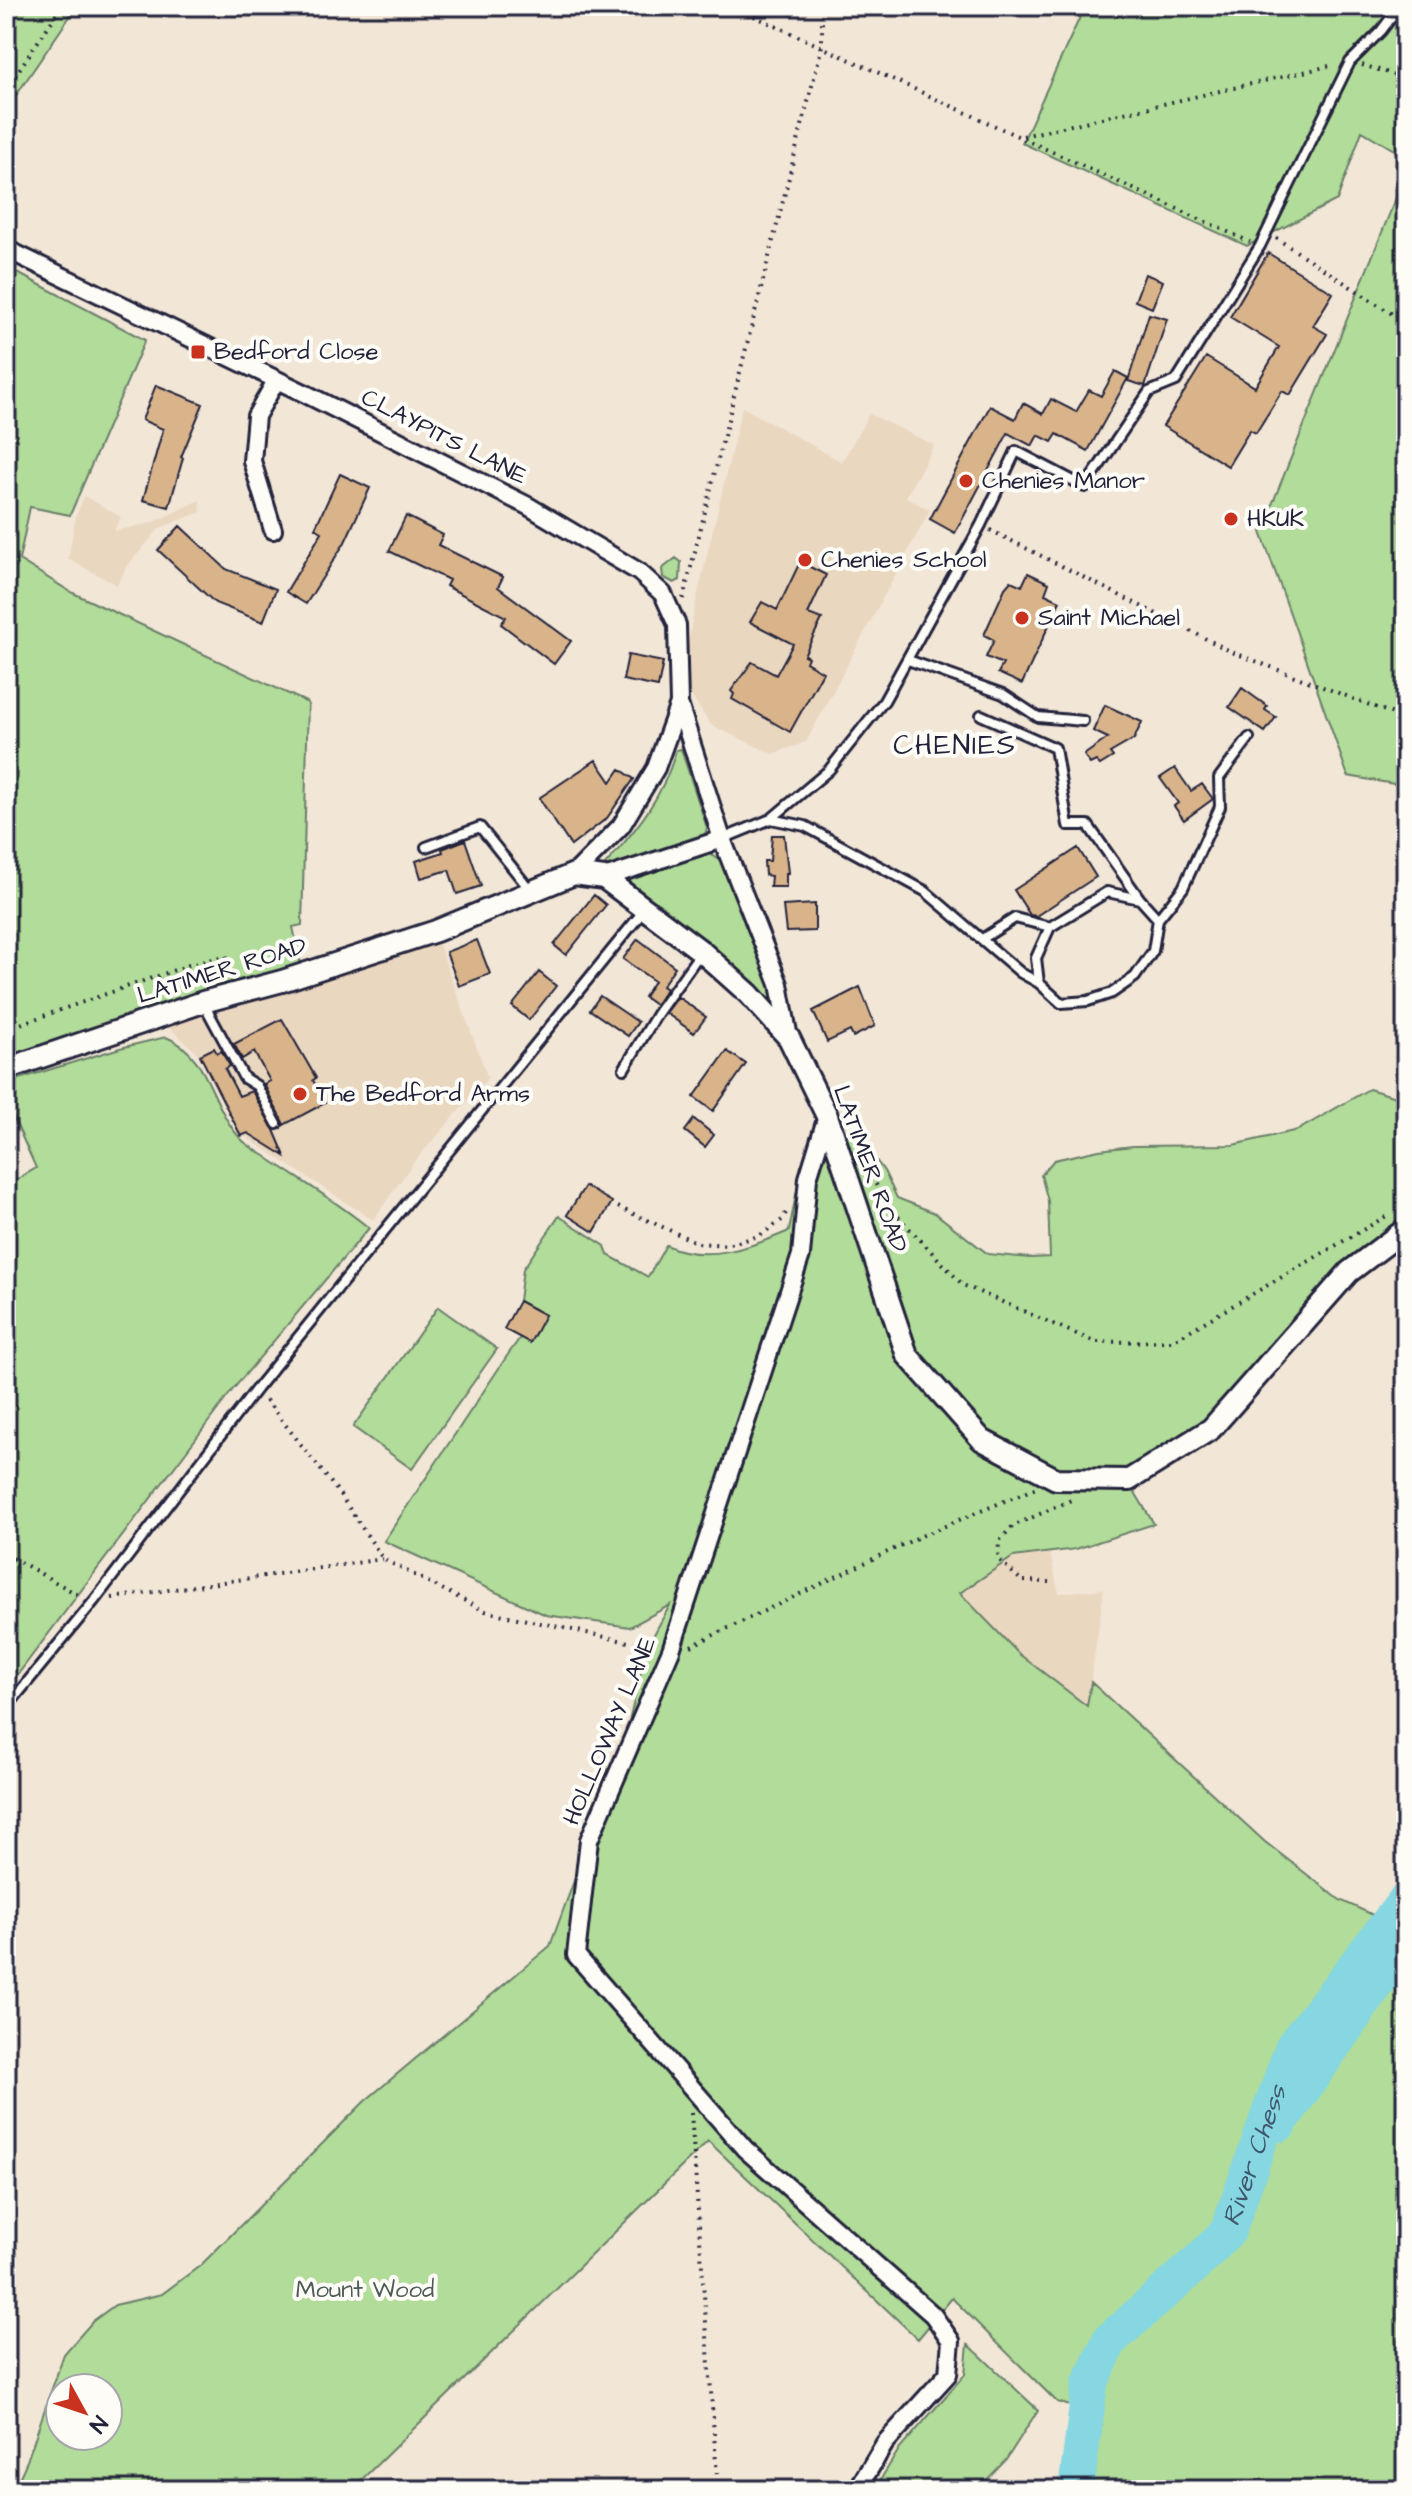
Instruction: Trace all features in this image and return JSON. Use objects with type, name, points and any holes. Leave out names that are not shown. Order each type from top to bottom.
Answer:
[{"type":"street","name":"CLAYPITS LANE","points":[[6,249],[528,506],[639,572],[663,594],[677,625],[679,704],[722,839],[779,984],[789,1038]]},
{"type":"street","points":[[273,530],[252,461],[256,416],[276,381]]},
{"type":"street","name":"CLAYPITS LANE","points":[[574,874],[621,826],[656,768],[679,704]]},
{"type":"street","points":[[604,878],[722,839]]},
{"type":"street","name":"LATIMER ROAD","points":[[6,1069],[203,1002],[282,981],[436,931],[574,874],[604,878],[701,951],[749,994],[789,1038],[827,1116],[907,1355],[982,1440],[1056,1479],[1129,1480],[1211,1429],[1349,1272],[1400,1221]]},
{"type":"street","name":"HOLLOWAY LANE","points":[[827,1116],[808,1178],[801,1255],[671,1650],[589,1840],[576,1955],[745,2149],[933,2315],[951,2341],[948,2374],[885,2443],[857,2490]]},
{"type":"lane","points":[[722,839],[771,819],[829,770],[884,701],[981,525],[1016,451],[1085,487],[1149,392],[1176,381],[1260,246],[1350,62],[1381,31],[1400,6]]},
{"type":"lane","points":[[908,660],[1003,694],[1038,717],[1083,721]]},
{"type":"lane","points":[[981,715],[1055,748],[1068,825],[1088,825],[1140,899],[1158,919]]},
{"type":"lane","points":[[771,819],[805,826],[925,891],[1061,1003],[1088,1001],[1112,993],[1135,977],[1153,951],[1158,919],[1183,888],[1220,807],[1219,778],[1249,738]]},
{"type":"lane","points":[[426,847],[480,827],[531,891]]},
{"type":"lane","points":[[1039,983],[1036,958],[1050,927],[1107,892],[1140,899]]},
{"type":"lane","points":[[6,1708],[94,1601],[257,1388],[646,909]]},
{"type":"lane","points":[[982,939],[1015,918],[1050,927]]},
{"type":"lane","points":[[624,1069],[657,1014],[701,951]]},
{"type":"lane","points":[[203,1002],[244,1078],[257,1086],[277,1124]]},
{"type":"path","points":[[6,89],[62,6]]},
{"type":"path","points":[[732,6],[1260,246],[1276,238],[1406,323]]},
{"type":"path","points":[[677,625],[822,46],[822,6]]},
{"type":"path","points":[[1022,136],[1350,62],[1406,78]]},
{"type":"path","points":[[981,525],[1232,652],[1406,719]]},
{"type":"path","points":[[6,1029],[189,965],[226,956],[238,993]]},
{"type":"path","points":[[863,1161],[888,1206],[963,1285],[1095,1342],[1172,1341],[1400,1221]]},
{"type":"path","points":[[618,1207],[698,1243],[727,1245],[759,1236],[782,1220],[788,1209]]},
{"type":"path","points":[[257,1388],[339,1493],[383,1559],[485,1611],[680,1652],[921,1536],[1056,1479]]},
{"type":"path","points":[[1050,1582],[1022,1581],[1002,1565],[998,1559],[999,1541],[1013,1526],[1071,1500]]},
{"type":"path","points":[[6,1554],[77,1595],[94,1601],[383,1559]]},
{"type":"path","points":[[689,2084],[718,2490]]},
{"type":"shaded area","name":"Chenies School","points":[[742,407],[842,462],[869,414],[934,445],[906,497],[930,510],[806,742],[773,754],[711,725],[682,682],[694,610]]},
{"type":"shaded area","points":[[84,496],[121,517],[114,531],[152,523],[200,500],[201,512],[160,528],[127,566],[117,585],[68,559],[76,516]]},
{"type":"shaded area","points":[[438,942],[488,1078],[414,1162],[373,1220],[238,1132],[198,1054],[171,1029],[164,1027]]},
{"type":"shaded area","points":[[1050,1554],[1059,1593],[1104,1589],[1087,1707],[1019,1654],[959,1593],[1014,1557]]},
{"type":"green space","points":[[6,6],[77,6],[6,110]]},
{"type":"green space","points":[[1085,6],[1406,6],[1406,157],[1362,131],[1337,200],[1247,246],[1022,143]]},
{"type":"green space","points":[[1406,173],[1406,786],[1348,776],[1261,532]]},
{"type":"green space","points":[[6,267],[145,340],[70,515],[30,507],[19,560],[71,592],[308,703],[302,925],[293,927],[301,965],[210,991],[6,1064]]},
{"type":"green space","points":[[676,558],[681,562],[680,580],[674,583],[663,577],[662,569]]},
{"type":"green space","points":[[681,749],[707,828],[704,837],[608,869],[605,865],[648,812],[671,767],[676,750]]},
{"type":"green space","points":[[706,853],[719,859],[725,867],[776,996],[770,1003],[631,886],[630,880],[634,874]]},
{"type":"green space","points":[[166,1037],[192,1056],[223,1113],[242,1140],[369,1228],[234,1388],[6,1690],[6,1186],[36,1168],[6,1101],[6,1083]]},
{"type":"green space","points":[[1369,1089],[1406,1100],[1406,1221],[1209,1426],[1127,1476],[1055,1476],[983,1436],[910,1353],[838,1139],[855,1132],[884,1171],[897,1198],[935,1213],[988,1254],[1050,1257],[1048,1201],[1041,1175],[1054,1160],[1133,1146],[1233,1145],[1298,1130]]},
{"type":"green space","name":"Mount Wood","points":[[833,1146],[902,1356],[979,1444],[1055,1485],[1130,1484],[1154,1524],[1076,1549],[1013,1557],[960,1593],[1019,1654],[1087,1706],[1091,1682],[1265,1842],[1340,1900],[1406,1930],[1406,2490],[1083,2490],[1094,2471],[1102,2422],[1086,2411],[1057,2402],[952,2298],[918,2339],[708,2141],[351,2490],[14,2490],[44,2412],[44,2452],[124,2452],[124,2372],[58,2372],[64,2354],[93,2321],[115,2305],[162,2294],[201,2265],[365,2101],[550,1946],[623,1748],[646,1649],[670,1605],[630,1627],[546,1615],[384,1541],[509,1353],[545,1315],[519,1301],[523,1269],[559,1216],[605,1246],[608,1255],[648,1277],[666,1245],[681,1251],[713,1253],[760,1243],[789,1231],[802,1164],[820,1165]]},
{"type":"green space","points":[[438,1307],[497,1349],[412,1469],[353,1427]]},
{"type":"green space","points":[[968,2344],[1038,2410],[1006,2460],[977,2490],[874,2490],[898,2451],[965,2374]]},
{"type":"building","points":[[1268,253],[1333,293],[1313,326],[1327,334],[1290,395],[1282,391],[1256,433],[1250,430],[1228,466],[1163,426],[1206,357],[1255,387],[1279,347],[1230,317]]},
{"type":"building","points":[[1145,274],[1163,281],[1152,308],[1135,301]]},
{"type":"building","points":[[1149,314],[1167,319],[1145,386],[1128,381]]},
{"type":"building","name":"Chenies Manor","points":[[1115,371],[1128,378],[1088,451],[1057,434],[1052,442],[1038,435],[1032,446],[1008,433],[955,533],[930,519],[990,406],[1015,419],[1023,403],[1043,414],[1051,399],[1076,412],[1089,390],[1101,396]]},
{"type":"building","points":[[156,385],[203,404],[181,457],[169,507],[143,500],[163,429],[142,420]]},
{"type":"building","points":[[340,474],[370,488],[345,542],[306,604],[286,592],[322,532],[315,528]]},
{"type":"building","points":[[406,516],[443,535],[438,545],[503,577],[498,587],[571,641],[554,664],[501,624],[506,617],[446,586],[449,580],[389,551]]},
{"type":"building","points":[[180,526],[226,569],[276,589],[263,622],[215,603],[158,550]]},
{"type":"building","points":[[800,562],[826,575],[808,614],[822,619],[804,655],[808,657],[806,662],[823,672],[790,732],[732,699],[734,694],[731,691],[752,662],[776,675],[793,644],[750,622],[762,602],[777,610]]},
{"type":"building","name":"Saint Michael","points":[[1028,573],[1049,583],[1045,594],[1060,601],[1022,684],[998,673],[1003,664],[986,657],[994,640],[984,635],[1005,588],[1011,581],[1022,586]]},
{"type":"building","points":[[628,655],[663,662],[658,687],[623,680]]},
{"type":"building","points":[[1242,688],[1267,706],[1265,710],[1276,717],[1265,732],[1229,707]]},
{"type":"building","points":[[1105,705],[1142,722],[1134,739],[1110,753],[1113,757],[1100,765],[1096,761],[1090,764],[1084,755],[1108,738],[1093,731]]},
{"type":"building","points":[[596,760],[611,782],[620,769],[634,779],[607,818],[571,846],[539,798]]},
{"type":"building","points":[[1175,768],[1191,791],[1202,784],[1213,799],[1184,820],[1174,806],[1178,803],[1160,778]]},
{"type":"building","points":[[772,835],[784,835],[788,873],[786,887],[770,887],[771,876],[765,875],[764,861],[770,861]]},
{"type":"building","points":[[465,840],[481,886],[457,894],[449,870],[421,878],[416,861]]},
{"type":"building","points":[[1078,848],[1096,877],[1036,916],[1030,915],[1014,890]]},
{"type":"building","points":[[594,895],[606,905],[566,955],[554,945]]},
{"type":"building","points":[[815,904],[815,931],[786,932],[783,906]]},
{"type":"building","points":[[638,939],[675,967],[662,986],[666,989],[655,1005],[644,997],[654,981],[623,959]]},
{"type":"building","points":[[477,940],[490,974],[459,986],[446,952]]},
{"type":"building","points":[[539,972],[556,986],[529,1020],[512,1006]]},
{"type":"building","points":[[860,987],[875,1026],[853,1037],[850,1031],[827,1042],[813,1011]]},
{"type":"building","points":[[600,996],[638,1022],[628,1036],[590,1010]]},
{"type":"building","points":[[678,997],[706,1017],[694,1033],[666,1013]]},
{"type":"building","name":"The Bedford Arms","points":[[282,1019],[316,1078],[313,1080],[325,1103],[284,1125],[264,1084],[270,1081],[254,1052],[242,1059],[234,1044]]},
{"type":"building","points":[[214,1048],[217,1053],[221,1051],[230,1066],[225,1069],[239,1096],[252,1091],[285,1156],[248,1133],[241,1136],[200,1055]]},
{"type":"building","points":[[727,1051],[746,1064],[713,1111],[694,1097]]},
{"type":"building","points":[[694,1119],[714,1135],[705,1147],[685,1131]]},
{"type":"building","points":[[585,1186],[612,1202],[594,1232],[567,1215]]},
{"type":"building","points":[[519,1301],[545,1315],[530,1343],[504,1329]]},
{"type":"waterway","name":"River Chess","points":[[1076,2490],[1090,2384],[1110,2340],[1195,2265],[1228,2231],[1293,2046],[1406,1900]]},
{"type":"waterway","points":[[1279,2124],[1386,1970],[1406,1960]]},
{"type":"place","name":"Bedford Close","points":[[198,352]]},
{"type":"place","name":"Chenies Manor","points":[[966,481]]},
{"type":"place","name":"HKUK","points":[[1231,519]]},
{"type":"place","name":"Chenies School","points":[[805,560]]},
{"type":"place","name":"Saint Michael","points":[[1022,618]]},
{"type":"place","name":"The Bedford Arms","points":[[300,1094]]},
{"type":"district","name":"CHENIES","points":[[955,745]]}]
